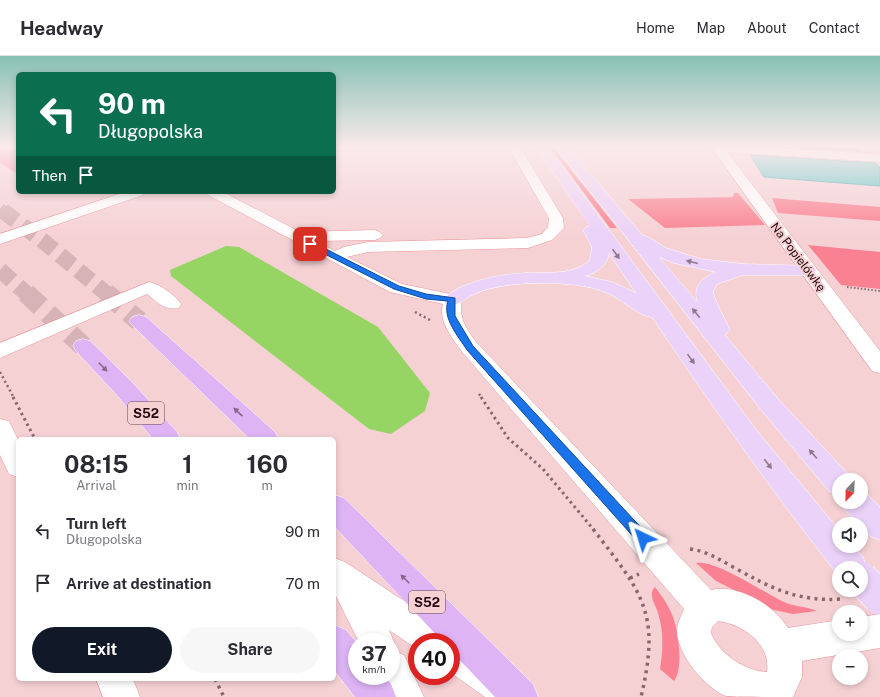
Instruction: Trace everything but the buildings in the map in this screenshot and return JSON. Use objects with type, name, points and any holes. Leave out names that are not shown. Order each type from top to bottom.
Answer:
[{"type":"highway","points":[[139,321],[264,437]]},
{"type":"highway","name":"S52","points":[[83,346],[124,388],[166,437]]},
{"type":"highway","name":"S52","points":[[336,509],[520,697]]},
{"type":"highway","points":[[336,644],[348,659]]},
{"type":"highway","points":[[369,685],[378,697]]},
{"type":"main road","points":[[563,177],[748,438],[801,507],[846,561]]},
{"type":"main road","points":[[586,177],[770,405],[832,475]]},
{"type":"main road","points":[[559,278],[587,270],[596,264],[600,258],[601,249],[591,230],[586,211]]},
{"type":"main road","points":[[627,228],[662,252],[684,260],[705,265],[745,270],[807,270]]},
{"type":"main road","points":[[729,354],[706,299],[704,286],[707,281],[716,276],[745,270]]},
{"type":"main road","points":[[453,300],[458,294],[485,284],[508,280],[559,278],[599,284],[621,292],[641,305],[668,327]]},
{"type":"main road","points":[[863,509],[880,527]]},
{"type":"main road","points":[[868,594],[880,598]]},
{"type":"street","points":[[334,257],[359,248],[528,243],[547,237],[556,228],[556,218],[532,177]]},
{"type":"street","name":"Na Popielówkę","points":[[739,177],[880,366]]},
{"type":"street","points":[[0,239],[126,194]]},
{"type":"street","points":[[216,194],[396,288],[426,296],[453,300],[450,308],[451,316],[470,348],[706,609]]},
{"type":"street","points":[[298,237],[490,231]]},
{"type":"street","points":[[0,351],[149,287],[172,304]]},
{"type":"street","points":[[0,428],[16,462]]},
{"type":"street","points":[[337,571],[372,633]]},
{"type":"street","points":[[337,571],[423,633]]},
{"type":"street","points":[[718,605],[730,606],[745,611],[759,620],[771,632],[780,647],[784,660],[785,672],[782,684],[774,691],[763,695],[750,695],[736,690],[718,689],[710,669],[700,655],[695,640],[694,627],[698,616],[706,609],[718,605]]},
{"type":"street","points":[[780,647],[880,631]]},
{"type":"street","points":[[460,658],[517,697]]},
{"type":"street","points":[[115,681],[122,697]]},
{"type":"street","points":[[400,685],[406,697]]},
{"type":"path","points":[[414,311],[432,322]]},
{"type":"path","points":[[0,372],[34,437]]},
{"type":"path","points":[[476,388],[508,438],[540,466],[575,506],[630,578],[641,595],[650,634],[647,670],[641,697]]},
{"type":"path","points":[[683,551],[690,549],[704,552],[776,590],[797,598],[824,602],[834,597]]},
{"type":"path","points":[[216,681],[224,697]]},
{"type":"shaded area","points":[[572,177],[577,177],[617,228],[610,228]]},
{"type":"shaded area","points":[[734,193],[738,193],[765,225],[665,228],[628,199],[733,197]]},
{"type":"shaded area","points":[[772,198],[880,207],[880,221],[778,213]]},
{"type":"shaded area","points":[[808,245],[880,252],[880,289],[841,285]]},
{"type":"shaded area","points":[[226,246],[239,247],[378,327],[430,393],[425,411],[391,434],[369,429],[171,276],[170,270]]},
{"type":"shaded area","points":[[696,563],[704,563],[715,566],[739,577],[786,603],[817,611],[793,614],[774,610],[716,581]]},
{"type":"shaded area","points":[[655,587],[663,598],[673,617],[677,631],[679,667],[674,681],[660,669],[662,634],[660,620],[652,596]]},
{"type":"tunnel","points":[[0,209],[4,212]]},
{"type":"tunnel","points":[[3,211],[43,241],[107,294]]},
{"type":"tunnel","points":[[0,270],[27,294]]},
{"type":"tunnel","points":[[26,293],[83,346]]},
{"type":"tunnel","points":[[106,293],[139,321]]},
{"type":"route","points":[[310,244],[396,288],[411,293],[453,300],[450,308],[451,316],[456,327],[470,348],[584,471],[643,538]]}]
